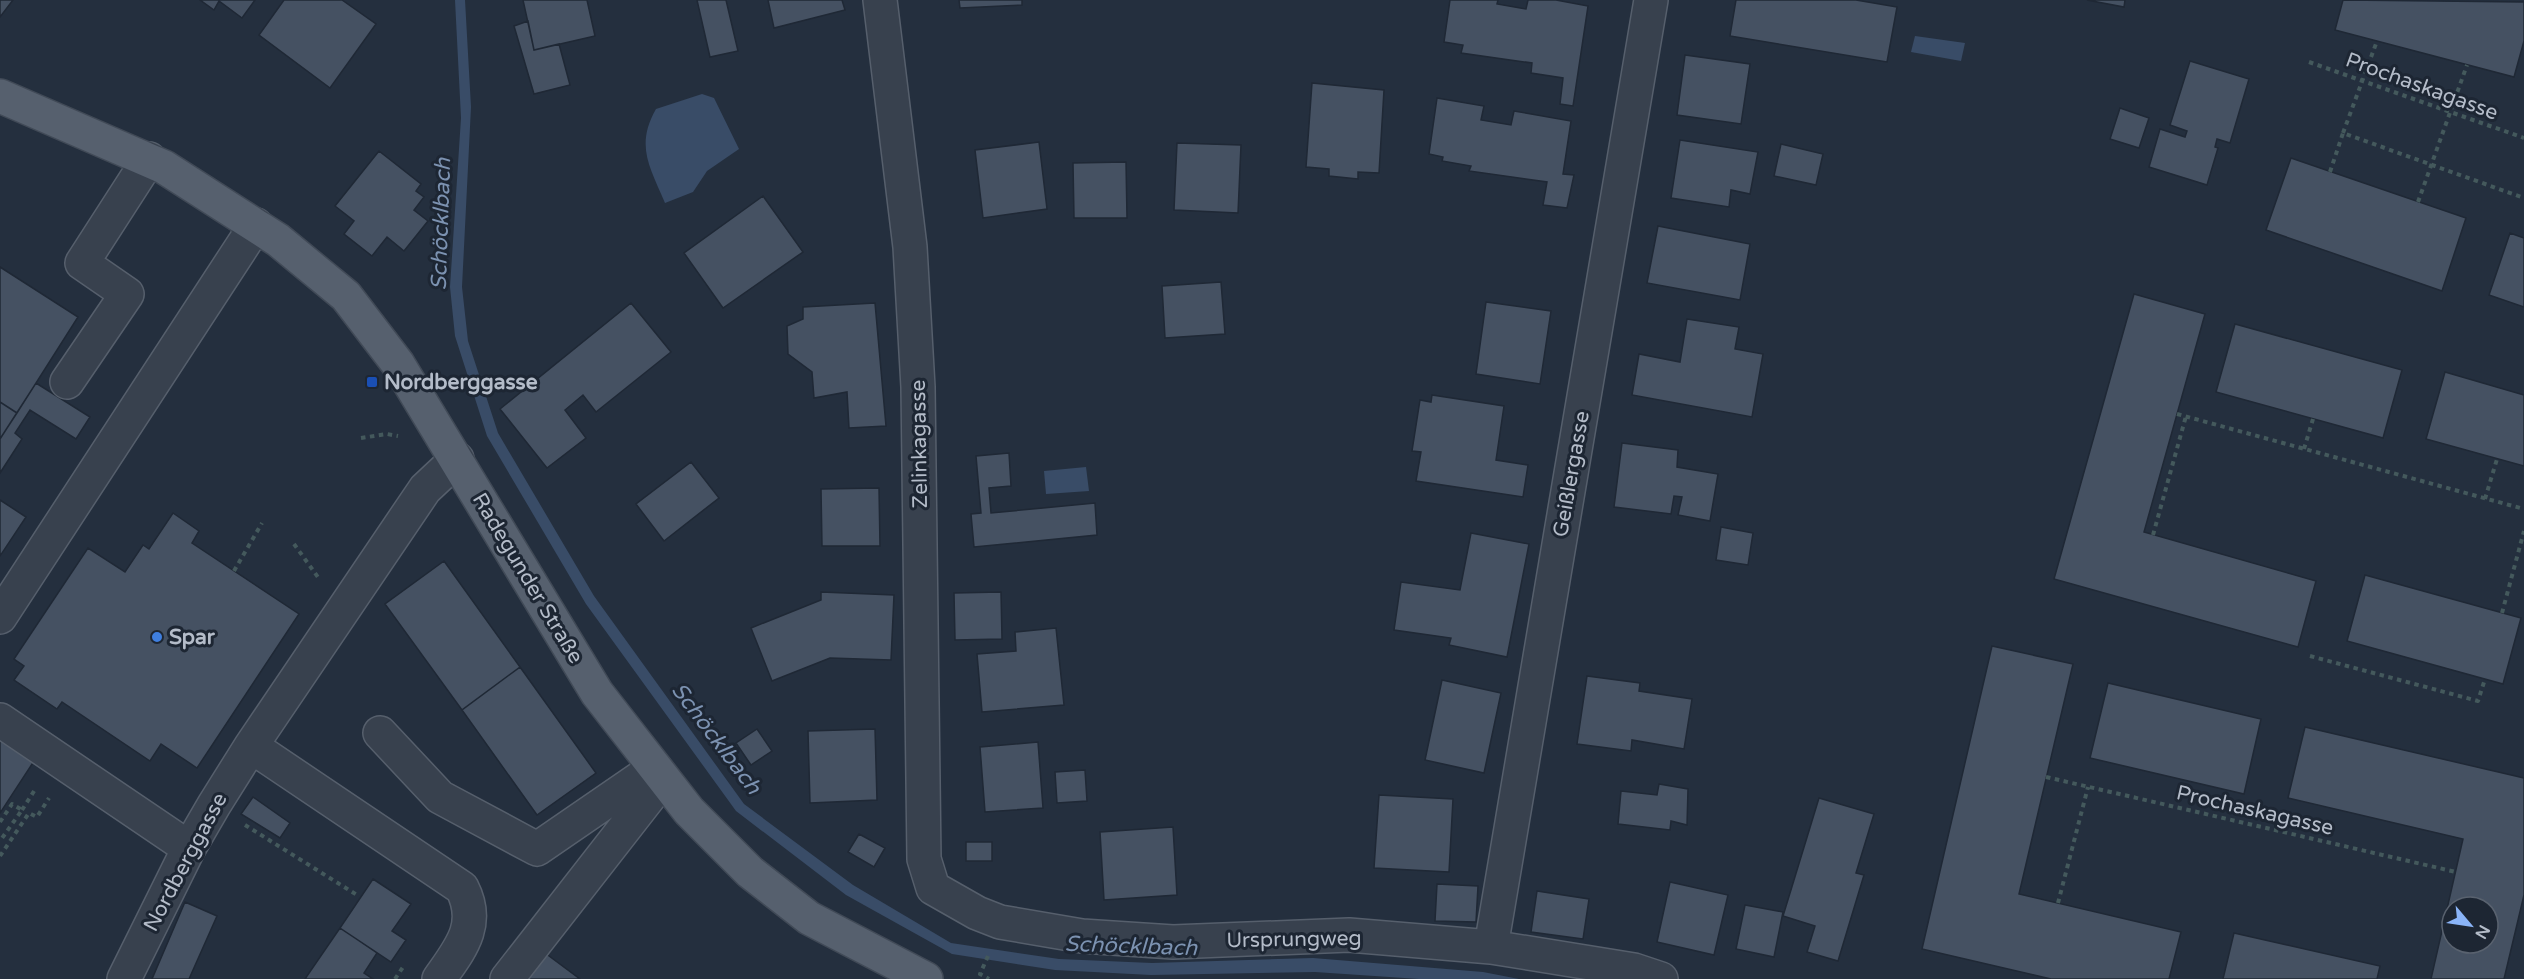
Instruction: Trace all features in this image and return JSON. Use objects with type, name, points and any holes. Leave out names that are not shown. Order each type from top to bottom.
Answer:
[{"type":"main road","name":"Radegunder Straße","points":[[0,96],[149,159],[256,225],[346,296],[398,364],[597,693],[689,811],[750,872],[809,918],[927,979]]},
{"type":"street","name":"Zelinkagasse","points":[[880,0],[910,248],[918,387],[924,859],[933,888]]},
{"type":"street","name":"Geißlergasse","points":[[1491,947],[1651,0]]},
{"type":"street","points":[[67,382],[127,294],[82,263],[149,159]]},
{"type":"street","points":[[0,617],[256,225]]},
{"type":"street","name":"Nordberggasse","points":[[124,979],[189,848],[250,746],[425,489],[457,459]]},
{"type":"street","points":[[0,720],[189,848]]},
{"type":"street","points":[[380,733],[440,797],[537,849],[659,773]]},
{"type":"street","points":[[250,746],[462,888],[471,904],[466,941],[439,979]]},
{"type":"street","points":[[507,979],[659,773]]},
{"type":"street","name":"Ursprungweg","points":[[933,888],[977,913],[1000,922],[1082,936],[1173,942],[1349,935],[1491,947],[1634,970],[1660,979]]},
{"type":"path","points":[[2330,172],[2378,41]]},
{"type":"path","name":"Prochaskagasse","points":[[2309,62],[2524,138]]},
{"type":"path","points":[[2418,202],[2467,65]]},
{"type":"path","points":[[2343,133],[2524,198]]},
{"type":"path","points":[[2177,414],[2524,509]]},
{"type":"path","points":[[2153,535],[2186,416]]},
{"type":"path","points":[[2304,449],[2313,419]]},
{"type":"path","points":[[361,438],[387,434],[407,438]]},
{"type":"path","points":[[2485,499],[2497,459]]},
{"type":"path","points":[[234,571],[262,524]]},
{"type":"path","points":[[2502,613],[2524,531]]},
{"type":"path","points":[[2310,656],[2478,701],[2485,679]]},
{"type":"path","points":[[0,856],[29,813],[37,817],[69,767]]},
{"type":"path","name":"Prochaskagasse","points":[[2046,777],[2456,872]]},
{"type":"path","points":[[2058,903],[2088,787]]},
{"type":"path","points":[[0,822],[12,804],[21,810],[0,842]]},
{"type":"path","points":[[214,805],[320,874],[357,895]]},
{"type":"path","points":[[983,969],[980,974],[989,979]]},
{"type":"water","name":"Schöcklbach","points":[[455,0],[465,0],[471,107],[462,287],[468,341],[498,433],[594,596],[744,804],[853,885],[951,943],[1059,959],[1152,963],[1313,958],[1483,972],[1519,979],[1419,979],[1315,972],[1151,975],[1055,970],[952,954],[846,895],[736,811],[586,604],[487,436],[455,336],[450,287],[461,118]]},
{"type":"water","points":[[1915,36],[1965,43],[1961,61],[1911,52]]},
{"type":"water","points":[[702,94],[714,98],[739,149],[707,171],[693,192],[665,203],[647,156],[646,134],[650,122],[656,109]]},
{"type":"water","points":[[1086,467],[1089,491],[1046,494],[1044,471]]},
{"type":"building","points":[[0,0],[13,0],[0,17]]},
{"type":"building","points":[[200,0],[255,0],[242,18],[219,1],[214,10]]},
{"type":"building","points":[[284,0],[342,0],[376,24],[330,88],[259,35]]},
{"type":"building","points":[[523,0],[587,0],[595,36],[534,50]]},
{"type":"building","points":[[697,0],[726,0],[738,51],[710,57]]},
{"type":"building","points":[[768,0],[842,0],[845,10],[774,28]]},
{"type":"building","points":[[959,0],[1022,0],[1022,5],[960,8]]},
{"type":"building","points":[[1450,0],[1498,0],[1497,4],[1526,9],[1528,0],[1556,0],[1588,6],[1573,106],[1560,104],[1563,78],[1531,73],[1532,63],[1461,53],[1463,45],[1444,42]]},
{"type":"building","points":[[1736,0],[1856,0],[1897,7],[1887,62],[1730,36]]},
{"type":"building","points":[[2087,0],[2125,0],[2124,7]]},
{"type":"building","points":[[2343,0],[2524,2],[2524,41],[2514,77],[2335,30]]},
{"type":"building","points":[[528,21],[534,50],[559,44],[570,85],[534,94],[514,26]]},
{"type":"building","points":[[1685,55],[1750,64],[1741,124],[1677,115]]},
{"type":"building","points":[[2190,61],[2249,79],[2230,143],[2217,139],[2215,147],[2218,148],[2207,185],[2149,167],[2160,129],[2185,137],[2187,131],[2170,125]]},
{"type":"building","points":[[1312,83],[1384,90],[1379,173],[1358,172],[1358,179],[1329,176],[1329,169],[1306,167]]},
{"type":"building","points":[[1437,98],[1484,106],[1481,120],[1511,125],[1514,111],[1571,121],[1563,174],[1574,175],[1567,208],[1543,205],[1547,182],[1469,171],[1471,166],[1442,161],[1443,157],[1429,154]]},
{"type":"building","points":[[2120,108],[2149,118],[2139,148],[2110,139]]},
{"type":"building","points":[[1680,140],[1758,152],[1750,194],[1731,190],[1729,207],[1671,198]]},
{"type":"building","points":[[1039,142],[1047,209],[983,218],[975,150]]},
{"type":"building","points":[[1177,143],[1241,145],[1238,213],[1174,210]]},
{"type":"building","points":[[1781,144],[1823,154],[1816,185],[1774,176]]},
{"type":"building","points":[[379,151],[421,184],[416,191],[424,197],[414,210],[428,221],[404,251],[387,237],[372,256],[344,234],[354,221],[335,206]]},
{"type":"building","points":[[2291,158],[2466,218],[2442,291],[2266,230]]},
{"type":"building","points":[[1126,162],[1127,218],[1074,218],[1073,163]]},
{"type":"building","points":[[763,196],[803,252],[723,308],[684,253]]},
{"type":"building","points":[[1658,226],[1750,244],[1740,300],[1647,283]]},
{"type":"building","points":[[2510,233],[2524,238],[2524,307],[2489,295]]},
{"type":"building","points":[[0,267],[78,317],[17,413],[0,402]]},
{"type":"building","points":[[1221,282],[1225,334],[1165,338],[1162,286]]},
{"type":"building","points":[[2134,294],[2205,314],[2144,532],[2316,581],[2298,647],[2054,579]]},
{"type":"building","points":[[1486,302],[1551,311],[1540,384],[1476,374]]},
{"type":"building","points":[[631,303],[671,352],[596,412],[583,395],[565,410],[586,438],[547,468],[500,409]]},
{"type":"building","points":[[875,303],[886,426],[849,428],[847,392],[814,398],[812,372],[788,354],[787,326],[803,319],[803,307]]},
{"type":"building","points":[[1687,319],[1739,327],[1735,349],[1763,354],[1752,417],[1632,395],[1639,354],[1680,362]]},
{"type":"building","points":[[2235,324],[2402,370],[2383,438],[2216,392]]},
{"type":"building","points":[[2445,372],[2524,395],[2524,466],[2426,439]]},
{"type":"building","points":[[36,383],[90,417],[76,439],[30,410],[15,433],[22,439],[0,473],[0,439]]},
{"type":"building","points":[[1432,395],[1504,406],[1496,460],[1528,465],[1523,497],[1416,481],[1421,452],[1412,451],[1420,400],[1431,402]]},
{"type":"building","points":[[0,402],[17,413],[0,439]]},
{"type":"building","points":[[1622,443],[1678,450],[1677,467],[1718,474],[1710,521],[1678,515],[1682,497],[1674,496],[1671,514],[1614,507]]},
{"type":"building","points":[[1009,453],[1011,486],[989,488],[991,513],[1095,503],[1097,535],[974,547],[971,514],[981,513],[976,456]]},
{"type":"building","points":[[691,462],[719,498],[664,541],[636,504]]},
{"type":"building","points":[[879,488],[880,546],[822,546],[821,489]]},
{"type":"building","points":[[0,500],[26,517],[0,556]]},
{"type":"building","name":"Spar","points":[[173,513],[199,531],[192,543],[299,614],[197,768],[161,744],[150,761],[62,702],[57,709],[14,680],[24,666],[14,659],[88,548],[125,572],[143,545],[149,549]]},
{"type":"building","points":[[1721,527],[1753,533],[1748,565],[1716,560]]},
{"type":"building","points":[[1471,533],[1529,544],[1507,657],[1449,645],[1451,638],[1394,630],[1401,582],[1460,590]]},
{"type":"building","points":[[444,561],[520,667],[462,710],[385,604]]},
{"type":"building","points":[[2365,575],[2521,618],[2503,684],[2347,641]]},
{"type":"building","points":[[821,592],[894,595],[891,660],[830,658],[772,681],[751,628],[821,600]]},
{"type":"building","points":[[1001,592],[1002,639],[955,640],[954,593]]},
{"type":"building","points":[[1056,628],[1064,705],[982,712],[977,654],[1016,651],[1015,632]]},
{"type":"building","points":[[1992,646],[2073,664],[2019,894],[2181,932],[2169,979],[2051,979],[1922,949]]},
{"type":"building","points":[[520,667],[596,773],[537,815],[462,710]]},
{"type":"building","points":[[1587,676],[1640,683],[1639,691],[1692,699],[1684,749],[1632,740],[1631,751],[1577,744]]},
{"type":"building","points":[[1442,680],[1501,693],[1484,773],[1425,760]]},
{"type":"building","points":[[2108,683],[2261,719],[2244,794],[2090,758]]},
{"type":"building","points":[[2305,727],[2524,778],[2524,895],[2504,979],[2431,979],[2440,940],[2440,955],[2500,955],[2500,895],[2450,895],[2463,839],[2288,798]]},
{"type":"building","points":[[757,729],[772,751],[751,765],[736,743]]},
{"type":"building","points":[[875,729],[877,800],[810,803],[808,731]]},
{"type":"building","points":[[0,734],[36,758],[0,813]]},
{"type":"building","points":[[1038,742],[1043,808],[985,812],[980,747]]},
{"type":"building","points":[[1085,770],[1087,801],[1057,803],[1055,772]]},
{"type":"building","points":[[1659,784],[1688,789],[1687,825],[1671,821],[1670,830],[1618,824],[1621,791],[1657,795]]},
{"type":"building","points":[[1379,795],[1453,799],[1449,872],[1374,868]]},
{"type":"building","points":[[253,797],[290,823],[280,838],[241,814]]},
{"type":"building","points":[[1819,798],[1874,814],[1856,873],[1864,875],[1838,961],[1807,952],[1815,926],[1783,916]]},
{"type":"building","points":[[1173,827],[1177,895],[1104,900],[1100,832]]},
{"type":"building","points":[[859,834],[885,848],[874,867],[848,852]]},
{"type":"building","points":[[966,842],[992,842],[992,861],[966,861]]},
{"type":"building","points":[[373,879],[411,904],[392,931],[406,940],[391,962],[340,928]]},
{"type":"building","points":[[1670,882],[1728,895],[1714,955],[1657,942]]},
{"type":"building","points":[[1437,884],[1478,886],[1476,922],[1435,921]]},
{"type":"building","points":[[1537,891],[1589,899],[1583,939],[1531,932]]},
{"type":"building","points":[[185,902],[217,916],[189,979],[152,979]]},
{"type":"building","points":[[1745,905],[1783,912],[1774,957],[1736,949]]},
{"type":"building","points":[[340,928],[377,953],[364,973],[373,979],[305,979]]},
{"type":"building","points":[[2234,933],[2380,966],[2377,979],[2223,979]]},
{"type":"building","points":[[541,950],[580,979],[520,979]]},
{"type":"place","name":"Nordberggasse","points":[[372,382]]},
{"type":"place","name":"Spar","points":[[157,637]]}]
